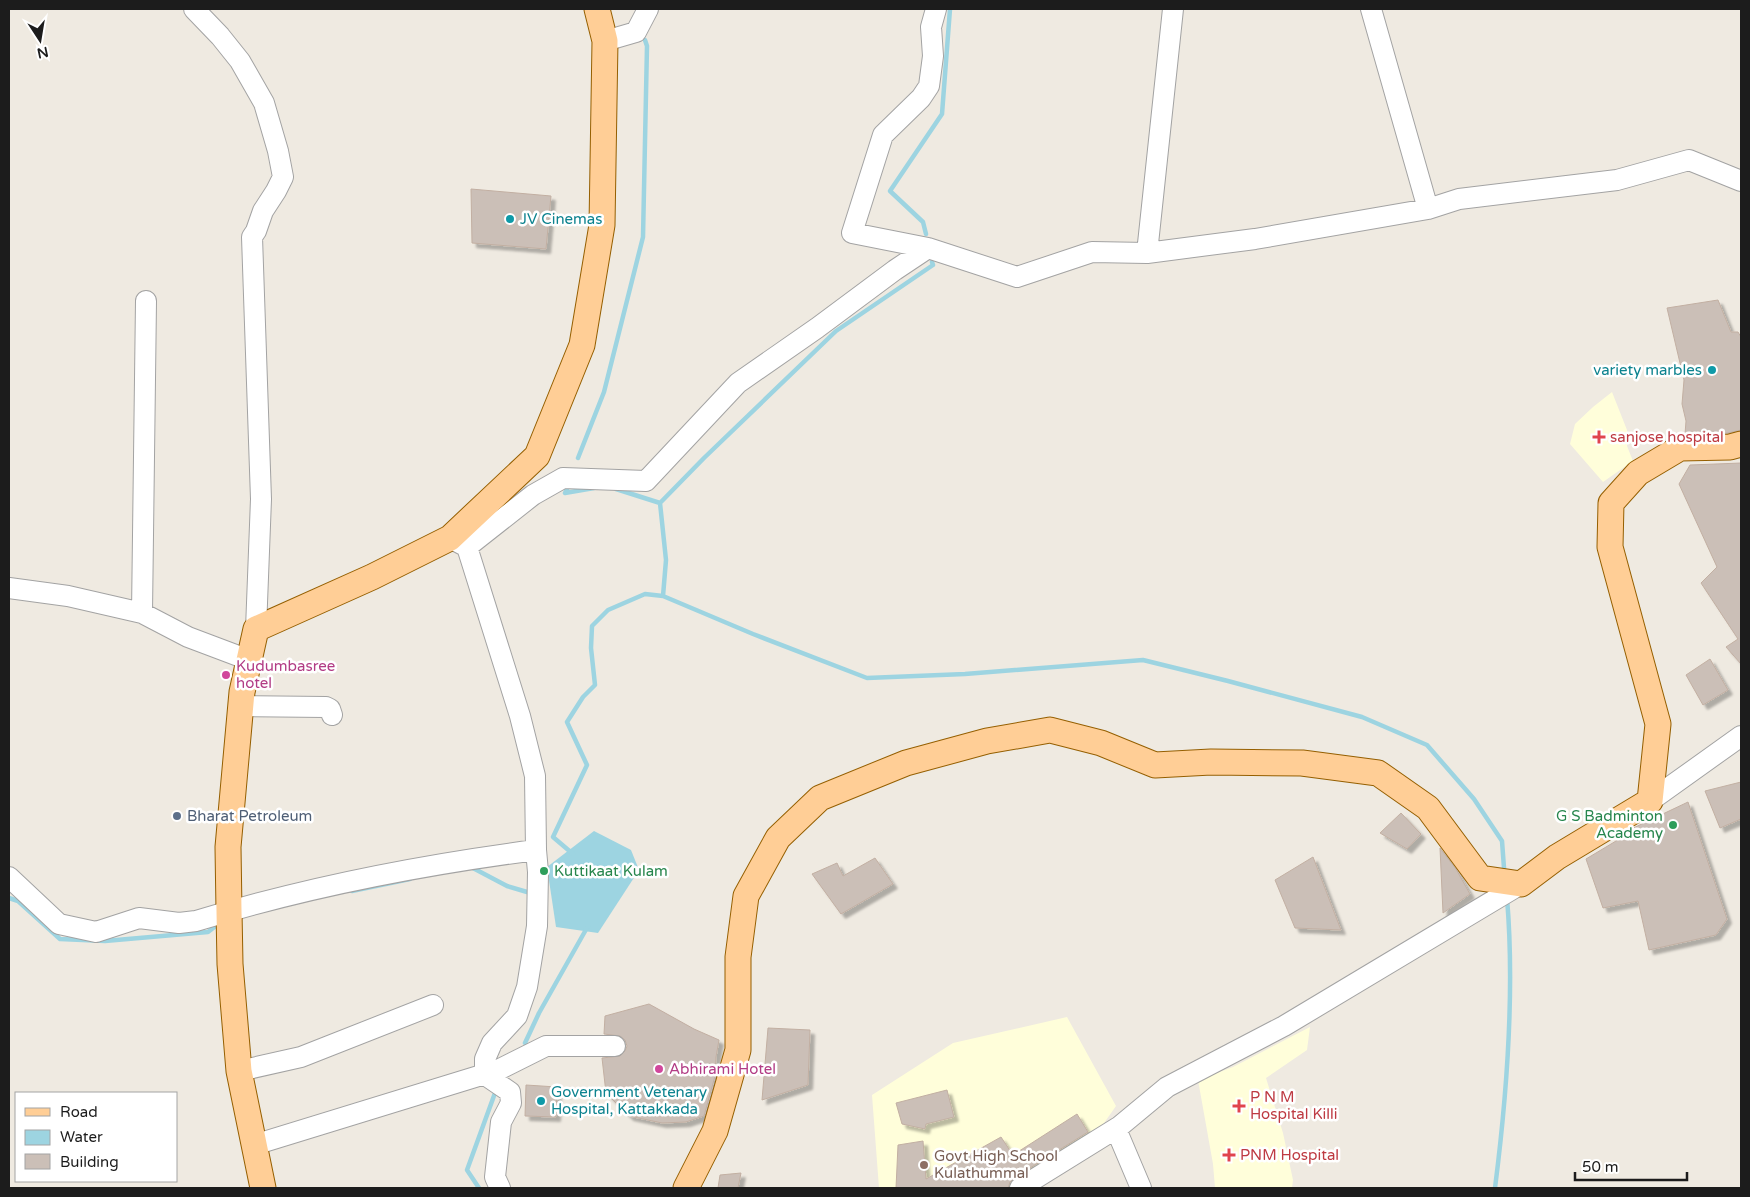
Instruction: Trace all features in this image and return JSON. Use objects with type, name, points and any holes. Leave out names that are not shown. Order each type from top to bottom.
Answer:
[{"type":"main road","points":[[263,1188],[239,1071],[230,964],[228,847],[242,692],[256,628],[372,576],[458,543],[537,456],[582,345],[602,225],[605,41],[598,9]]},
{"type":"main road","points":[[686,1188],[715,1131],[738,1050],[738,957],[746,896],[778,838],[820,798],[906,762],[987,741],[1050,730],[1101,743],[1155,765],[1211,762],[1302,763],[1378,773],[1428,808],[1480,878],[1521,884],[1557,857],[1650,801],[1658,724],[1610,547],[1611,503],[1638,473],[1680,448],[1730,447],[1741,444]]},
{"type":"street","points":[[194,9],[220,36],[240,61],[264,103],[278,151],[283,177],[263,210],[252,237],[262,499],[256,628]]},
{"type":"street","points":[[605,41],[636,32],[648,9]]},
{"type":"street","points":[[936,9],[931,27],[933,56],[929,86],[921,98],[883,135],[852,233],[928,248],[1017,277],[1092,252],[1147,253],[1255,239],[1428,209],[1459,199],[1617,180],[1689,160],[1741,181]]},
{"type":"street","points":[[1147,253],[1173,9]]},
{"type":"street","points":[[1371,9],[1428,209]]},
{"type":"street","points":[[485,1074],[485,1059],[492,1043],[517,1016],[527,987],[537,926],[538,872],[535,776],[520,716],[458,543],[563,478],[646,481],[738,383],[818,328],[895,270],[928,248]]},
{"type":"street","points":[[142,613],[146,300]]},
{"type":"street","points":[[9,588],[68,596],[142,613],[188,637],[249,660]]},
{"type":"street","points":[[241,706],[326,708],[330,709],[332,716]]},
{"type":"street","points":[[1650,801],[1741,736]]},
{"type":"street","points":[[9,877],[59,924],[96,932],[139,918],[179,923],[196,921],[294,893],[448,862],[536,850]]},
{"type":"street","points":[[1020,1188],[1116,1129],[1167,1087],[1284,1026],[1521,884]]},
{"type":"street","points":[[239,1071],[301,1057],[433,1005]]},
{"type":"street","points":[[254,1144],[498,1070],[546,1046],[615,1046]]},
{"type":"street","points":[[485,1074],[510,1092],[511,1103],[501,1122],[495,1177],[500,1188]]},
{"type":"street","points":[[1116,1129],[1141,1188]]},
{"type":"shaded area","name":"sanjose hospital","points":[[1612,392],[1627,430],[1627,446],[1633,461],[1603,482],[1570,444],[1575,424]]},
{"type":"shaded area","points":[[1067,1017],[1116,1106],[1097,1133],[1014,1188],[879,1188],[872,1095],[953,1043]]},
{"type":"shaded area","name":"P N M Hospital Killi","points":[[1310,1027],[1307,1050],[1266,1078],[1283,1133],[1293,1180],[1292,1188],[1215,1188],[1213,1164],[1198,1080],[1233,1067]]},
{"type":"water","points":[[594,831],[631,850],[639,870],[598,933],[556,927],[547,867]]},
{"type":"building","name":"JV Cinemas","points":[[471,189],[551,196],[546,249],[472,243]]},
{"type":"building","name":"variety marbles","points":[[1718,300],[1731,332],[1738,332],[1741,337],[1741,430],[1728,433],[1685,434],[1686,421],[1682,404],[1684,380],[1667,308]]},
{"type":"building","points":[[1741,463],[1741,664],[1726,647],[1738,639],[1701,583],[1717,567],[1679,484],[1690,465]]},
{"type":"building","points":[[1710,659],[1728,690],[1703,705],[1686,675]]},
{"type":"building","points":[[1741,782],[1741,819],[1720,828],[1705,791]]},
{"type":"building","points":[[1688,802],[1727,919],[1716,935],[1649,950],[1638,901],[1603,908],[1586,859],[1621,838],[1621,835],[1627,831]]},
{"type":"building","points":[[1401,813],[1421,834],[1407,849],[1380,833]]},
{"type":"building","points":[[1440,848],[1456,869],[1470,894],[1443,913]]},
{"type":"building","points":[[1313,857],[1341,930],[1295,928],[1275,880]]},
{"type":"building","points":[[875,858],[893,884],[841,914],[812,874],[837,863],[843,876]]},
{"type":"building","name":"Abhirami Hotel","points":[[649,1004],[694,1029],[719,1040],[715,1076],[704,1116],[686,1122],[662,1123],[629,1116],[606,1093],[602,1058],[620,1056],[627,1046],[625,1040],[620,1036],[604,1034],[605,1016]]},
{"type":"building","points":[[768,1028],[810,1030],[808,1085],[762,1100]]},
{"type":"building","name":"Government Vetenary Hospital, Kattakkada","points":[[526,1085],[557,1087],[556,1117],[525,1116]]},
{"type":"building","points":[[947,1090],[954,1117],[926,1124],[925,1129],[902,1124],[896,1103]]},
{"type":"building","points":[[1077,1114],[1088,1132],[1014,1178],[1008,1188],[896,1188],[898,1145],[923,1141],[926,1179],[1001,1137],[1013,1155]]},
{"type":"building","points":[[741,1173],[738,1188],[718,1188],[720,1175]]},
{"type":"waterway","points":[[926,234],[923,222],[890,191],[942,114],[950,9]]},
{"type":"waterway","points":[[578,458],[604,392],[643,237],[647,46],[645,40]]},
{"type":"waterway","points":[[573,854],[553,837],[587,765],[567,722],[583,697],[595,685],[591,648],[592,626],[608,610],[645,594],[663,596],[666,560],[660,503],[836,331],[933,265],[932,262]]},
{"type":"waterway","points":[[569,485],[565,493],[594,488]]},
{"type":"waterway","points":[[616,489],[660,503]]},
{"type":"waterway","points":[[663,596],[753,634],[867,678],[965,674],[1143,660],[1362,717],[1427,745],[1474,799],[1502,841],[1504,868]]},
{"type":"waterway","points":[[471,867],[507,886],[527,892]]},
{"type":"waterway","points":[[352,891],[410,879]]},
{"type":"waterway","points":[[9,898],[18,901],[60,939],[105,941],[208,932],[217,925]]},
{"type":"waterway","points":[[1495,1188],[1506,1080],[1510,1007],[1507,898]]},
{"type":"waterway","points":[[525,1043],[539,1013],[588,926]]},
{"type":"waterway","points":[[479,1188],[467,1170],[495,1093]]},
{"type":"place","name":"JV Cinemas","points":[[510,219]]},
{"type":"place","name":"variety marbles","points":[[1712,370]]},
{"type":"place","name":"sanjose hospital","points":[[1599,437]]},
{"type":"place","name":"Kudumbasree hotel","points":[[226,675]]},
{"type":"place","name":"Bharat Petroleum","points":[[177,816]]},
{"type":"place","name":"G S Badminton Academy","points":[[1673,825]]},
{"type":"place","name":"Kuttikaat Kulam","points":[[544,871]]},
{"type":"place","name":"Abhirami Hotel","points":[[659,1069]]},
{"type":"place","name":"Government Vetenary Hospital, Kattakkada","points":[[541,1101]]},
{"type":"place","name":"P N M Hospital Killi","points":[[1239,1106]]},
{"type":"place","name":"PNM Hospital","points":[[1229,1155]]},
{"type":"place","name":"Govt High School Kulathummal","points":[[924,1165]]}]
